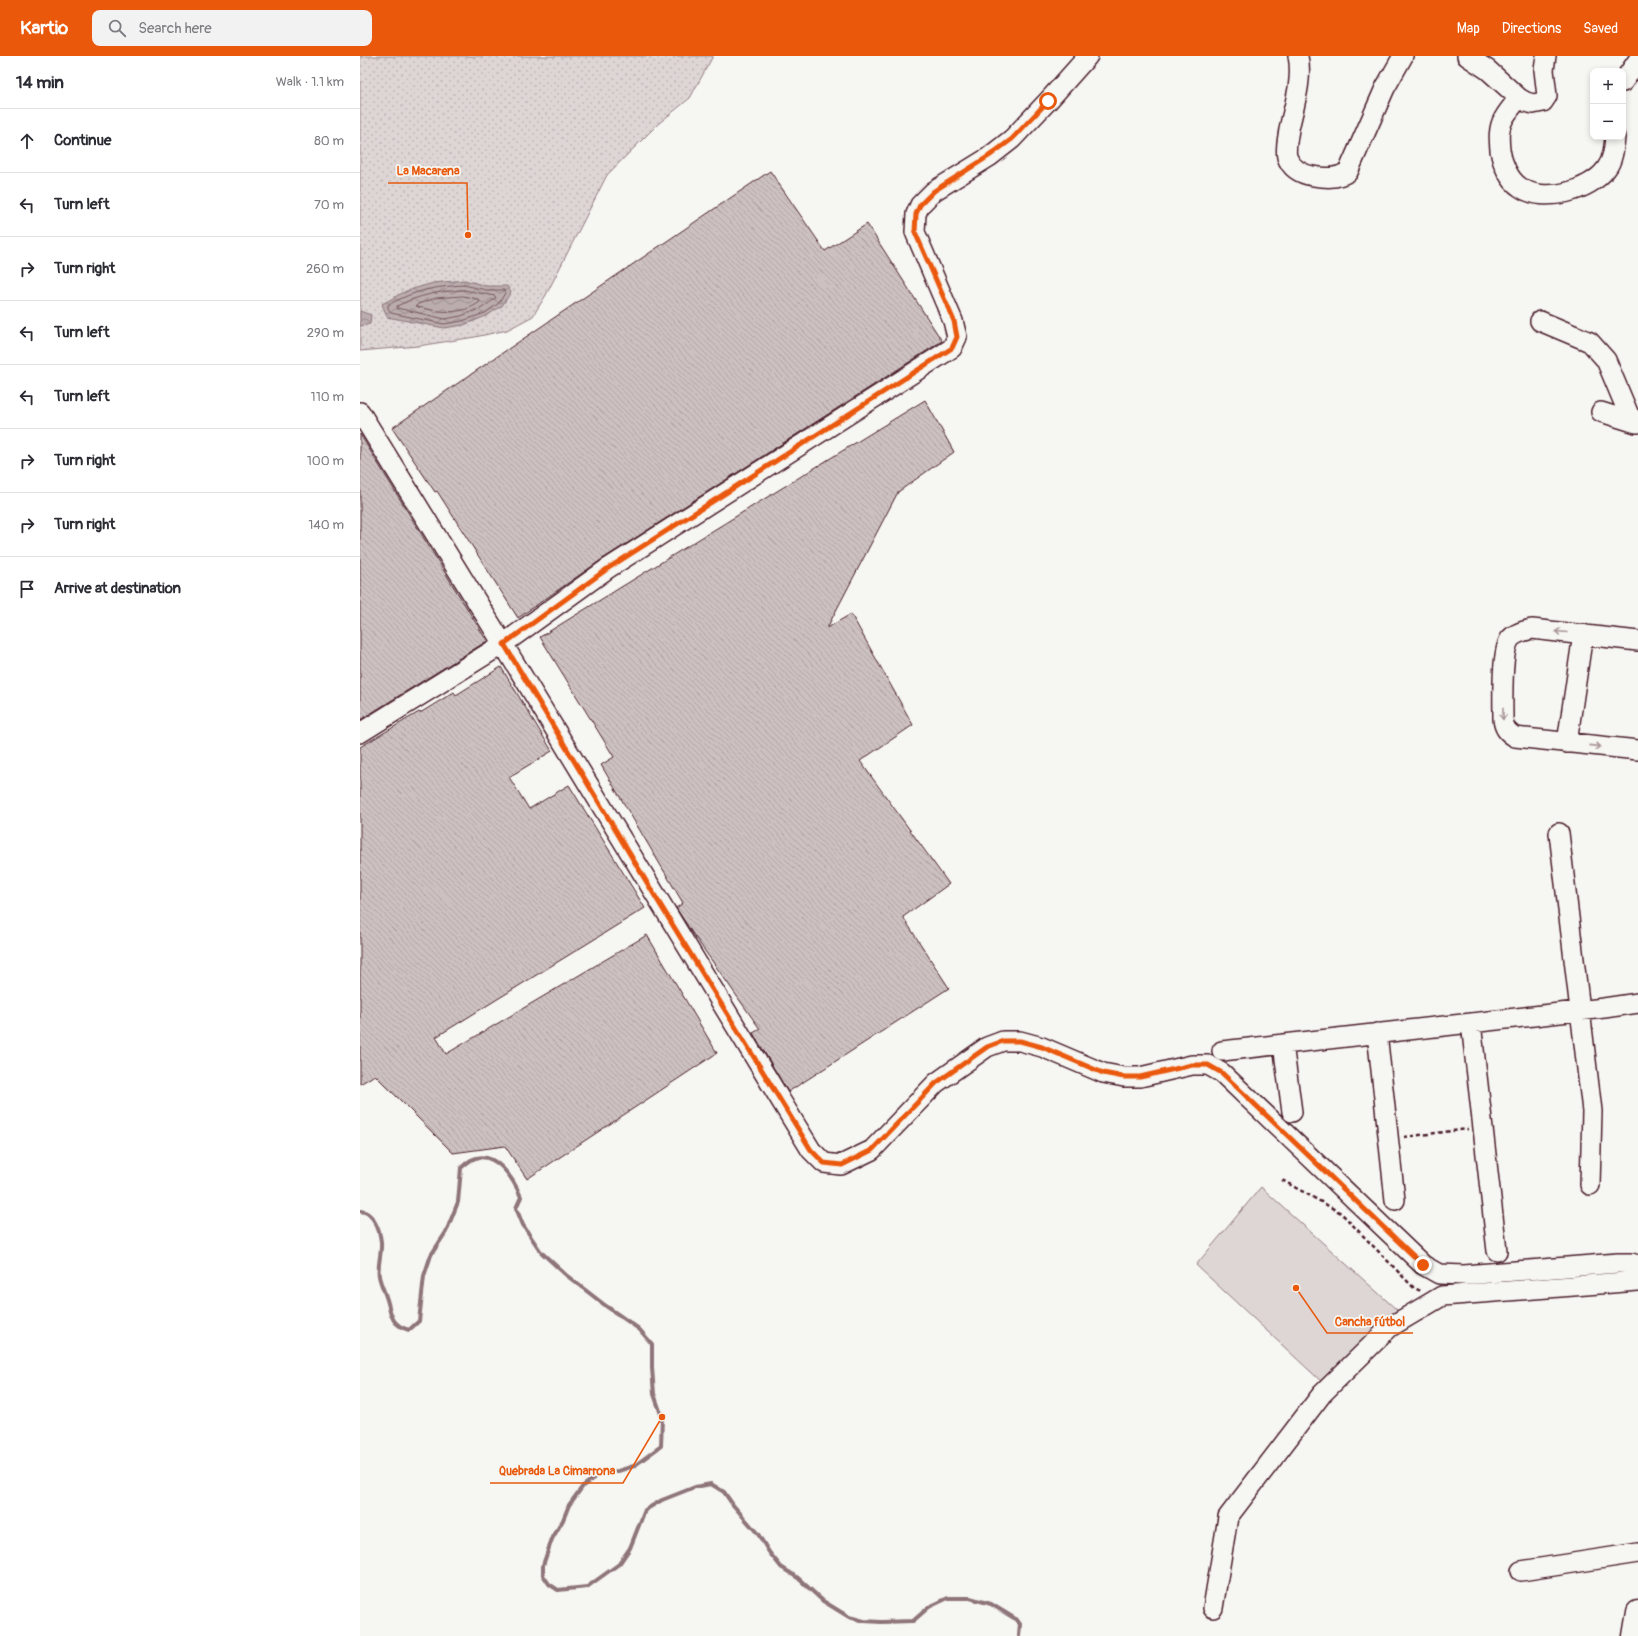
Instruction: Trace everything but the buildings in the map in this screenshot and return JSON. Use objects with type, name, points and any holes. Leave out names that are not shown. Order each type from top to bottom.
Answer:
[{"type":"main road","points":[[1634,1636],[1638,1612]]},
{"type":"street","points":[[360,733],[504,644],[607,569],[952,348],[957,337],[954,321],[915,232],[916,214],[920,205],[934,191],[989,156],[1012,139],[1088,56]]},
{"type":"street","points":[[1298,56],[1300,75],[1287,140],[1286,155],[1291,165],[1304,175],[1327,178],[1340,177],[1348,172],[1386,88],[1403,56]]},
{"type":"street","points":[[1468,56],[1488,70],[1519,98],[1532,104],[1543,102],[1547,96],[1544,70],[1546,56]]},
{"type":"street","points":[[1626,78],[1638,60]]},
{"type":"street","points":[[1519,98],[1504,118],[1498,136],[1501,155],[1510,176],[1520,187],[1532,193],[1547,194],[1571,192],[1597,179],[1606,168],[1613,153],[1615,140]]},
{"type":"street","points":[[1540,321],[1590,342],[1606,360],[1629,414],[1637,423]]},
{"type":"street","points":[[360,412],[504,644],[658,901],[811,1150],[824,1163],[842,1165],[872,1150],[936,1083],[987,1047],[1003,1041],[1020,1041],[1042,1047],[1103,1073],[1124,1077],[1140,1077],[1192,1065],[1208,1065],[1222,1073],[1423,1265],[1439,1274],[1464,1275],[1618,1263],[1638,1264]]},
{"type":"street","points":[[1601,412],[1637,423]]},
{"type":"street","points":[[1638,641],[1532,629],[1519,632],[1510,639],[1505,651],[1503,719],[1504,727],[1515,737],[1638,750]]},
{"type":"street","points":[[1567,743],[1583,634]]},
{"type":"street","points":[[1559,833],[1592,1111],[1590,1185]]},
{"type":"street","points":[[1222,1051],[1580,1011],[1638,1003]]},
{"type":"street","points":[[1471,1023],[1497,1251]]},
{"type":"street","points":[[1378,1033],[1395,1200]]},
{"type":"street","points":[[1283,1044],[1292,1112]]},
{"type":"street","points":[[1213,1608],[1228,1517],[1322,1394],[1390,1327],[1442,1296],[1638,1281]]},
{"type":"street","points":[[1521,1571],[1638,1553]]},
{"type":"path","points":[[1389,1139],[1483,1128]]},
{"type":"path","points":[[1282,1180],[1341,1213],[1414,1288],[1423,1292],[1442,1296]]},
{"type":"shaded area","points":[[360,56],[713,56],[690,98],[658,124],[607,175],[546,295],[533,316],[507,330],[475,337],[418,346],[360,351]]},
{"type":"shaded area","points":[[1261,1187],[1397,1310],[1324,1384],[1196,1265]]},
{"type":"water","points":[[465,280],[486,286],[507,286],[511,292],[502,306],[486,316],[464,325],[444,328],[387,317],[382,304],[406,291],[433,283]]},
{"type":"water","points":[[360,311],[371,315],[370,324],[360,326]]},
{"type":"waterway","points":[[360,1211],[369,1214],[375,1222],[379,1233],[381,1242],[379,1276],[392,1316],[397,1324],[409,1330],[419,1321],[424,1276],[431,1255],[446,1232],[458,1202],[461,1168],[471,1160],[480,1157],[488,1158],[496,1162],[514,1182],[521,1197],[516,1208],[523,1225],[541,1252],[566,1275],[639,1329],[652,1344],[654,1394],[662,1417],[661,1446],[634,1466],[618,1471],[602,1472],[583,1486],[569,1505],[563,1520],[552,1539],[543,1565],[543,1575],[549,1584],[558,1590],[587,1587],[619,1564],[630,1548],[645,1510],[662,1500],[695,1487],[711,1484],[724,1492],[758,1534],[769,1552],[781,1567],[798,1578],[823,1601],[849,1617],[864,1621],[913,1621],[929,1607],[948,1598],[970,1598],[991,1604],[1014,1618],[1020,1624],[1019,1636]]},
{"type":"place","name":"La Macarena","points":[[468,235]]},
{"type":"place","name":"Cancha fútbol","points":[[1296,1288]]},
{"type":"place","name":"Quebrada La Cimarrona","points":[[662,1417]]},
{"type":"route","points":[[1048,101],[1012,139],[989,156],[934,191],[920,205],[916,214],[915,232],[954,321],[957,337],[952,348],[607,569],[504,644],[658,901],[811,1150],[824,1163],[842,1165],[872,1150],[936,1083],[987,1047],[1003,1041],[1020,1041],[1042,1047],[1103,1073],[1124,1077],[1140,1077],[1192,1065],[1208,1065],[1222,1073],[1423,1265]]}]
